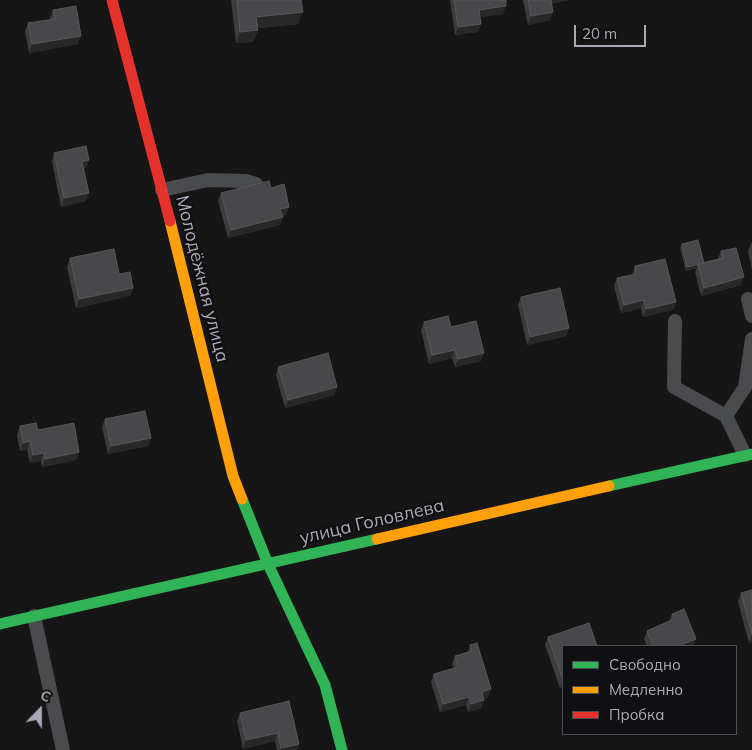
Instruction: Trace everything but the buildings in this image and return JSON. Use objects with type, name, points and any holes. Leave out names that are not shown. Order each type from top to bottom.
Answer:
[{"type":"street","name":"Молодёжная улица","points":[[112,0],[162,190],[233,476],[268,564],[325,685],[342,750]]},
{"type":"street","name":"улица Головлева","points":[[0,624],[749,454]]},
{"type":"lane","points":[[162,190],[208,180],[246,181],[256,184]]},
{"type":"lane","points":[[748,299],[752,316]]},
{"type":"lane","points":[[675,321],[674,387],[726,416],[749,454]]},
{"type":"lane","points":[[726,416],[745,387],[752,338]]},
{"type":"lane","points":[[34,616],[63,750]]},
{"type":"traffic: fast","points":[[609,486],[752,454]]},
{"type":"traffic: fast","points":[[242,499],[268,564],[325,685],[342,750]]},
{"type":"traffic: fast","points":[[0,624],[377,539]]},
{"type":"traffic: slow","points":[[170,221],[233,476],[242,499]]},
{"type":"traffic: slow","points":[[377,539],[609,486]]},
{"type":"traffic: jam","points":[[112,0],[170,221]]}]
